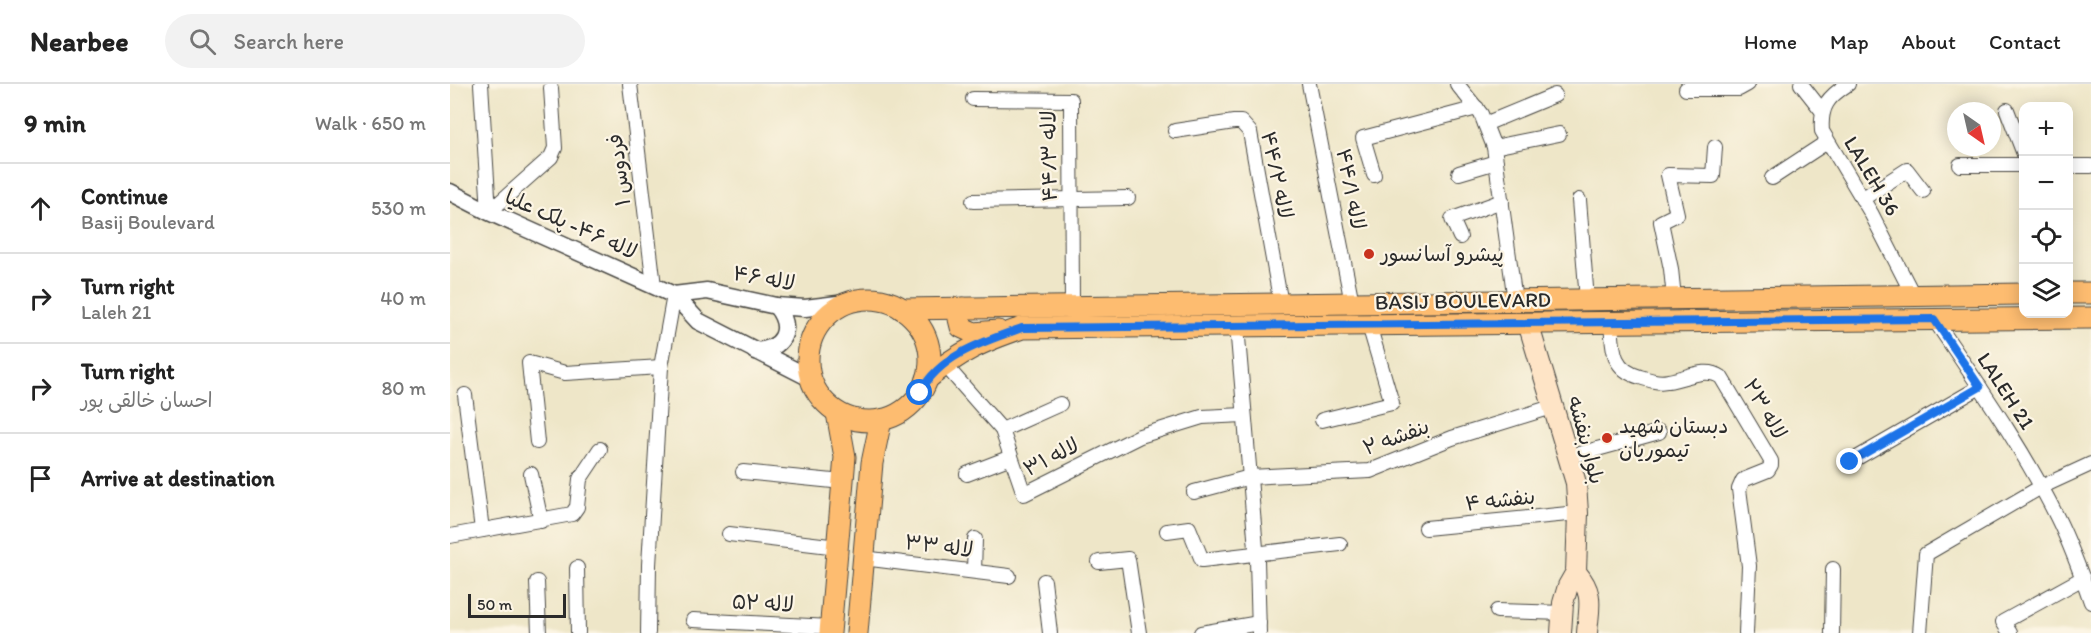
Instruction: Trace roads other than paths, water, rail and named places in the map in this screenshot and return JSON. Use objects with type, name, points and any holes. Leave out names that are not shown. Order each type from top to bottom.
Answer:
[{"type":"main road","name":"BASIJ BOULEVARD","points":[[902,309],[2019,294]]},
{"type":"main road","points":[[865,299],[884,301],[902,309],[917,322],[927,339],[930,359],[927,379],[920,393],[910,406],[896,415],[881,420],[866,422],[837,413],[820,398],[810,378],[807,360],[810,342],[818,326],[830,313],[846,303],[865,299]]},
{"type":"main road","points":[[963,308],[959,319],[961,327],[974,333],[1022,328]]},
{"type":"main road","name":"BASIJ BOULEVARD","points":[[927,379],[961,353],[986,340],[1022,328],[2091,318]]},
{"type":"main road","name":"بلوار بنفشه","points":[[1528,323],[1576,483],[1578,513],[1576,572],[1568,586],[1561,633]]},
{"type":"main road","points":[[831,630],[845,457],[837,413]]},
{"type":"main road","points":[[857,633],[872,463],[881,420]]},
{"type":"main road","points":[[845,457],[851,453],[858,453],[872,463]]},
{"type":"main road","points":[[1576,572],[1584,581],[1590,595],[1587,633]]},
{"type":"street","points":[[481,84],[489,212]]},
{"type":"street","name":"فردوس ۱","points":[[630,84],[654,286]]},
{"type":"street","name":"لاله ۴۴/۱","points":[[1309,84],[1352,303]]},
{"type":"street","points":[[1457,84],[1477,108],[1494,147],[1515,301]]},
{"type":"street","points":[[1686,89],[1739,89],[1748,84]]},
{"type":"street","points":[[1801,84],[1823,112],[1831,95],[1848,84]]},
{"type":"street","points":[[489,212],[551,157],[555,148],[551,88]]},
{"type":"street","points":[[1485,124],[1555,95]]},
{"type":"street","name":"لاله ۴۴/۳","points":[[973,99],[1071,100],[1072,307]]},
{"type":"street","points":[[1374,175],[1363,138],[1477,108]]},
{"type":"street","points":[[2007,110],[2019,141]]},
{"type":"street","name":"LALEH 36","points":[[1823,112],[1822,131],[1827,142],[1862,199],[1913,295]]},
{"type":"street","name":"لاله ۴۴/۲","points":[[1175,131],[1241,122],[1250,132],[1281,304]]},
{"type":"street","points":[[1494,147],[1559,134]]},
{"type":"street","points":[[1772,178],[1827,142]]},
{"type":"street","points":[[1674,298],[1671,269],[1661,222],[1677,214],[1668,175],[1713,176],[1715,147]]},
{"type":"street","points":[[1459,173],[1496,162]]},
{"type":"street","points":[[1960,165],[2019,165]]},
{"type":"street","points":[[2073,166],[2091,166]]},
{"type":"street","points":[[1862,199],[1907,170],[1923,191]]},
{"type":"street","name":"لاله ۴۶- پلک علیا","points":[[450,192],[489,212],[674,295]]},
{"type":"street","points":[[973,201],[1128,198]]},
{"type":"street","points":[[1579,200],[1587,300]]},
{"type":"street","points":[[1460,237],[1452,219],[1502,201]]},
{"type":"street","name":"لاله ۴۶","points":[[674,295],[707,291],[776,306],[805,308],[846,303]]},
{"type":"street","points":[[674,295],[698,321],[810,378]]},
{"type":"street","points":[[648,633],[649,565],[661,367],[674,295]]},
{"type":"street","points":[[755,351],[768,350],[780,342],[785,323],[784,317],[776,306]]},
{"type":"street","name":"LALEH 21","points":[[1934,319],[1980,387],[2041,487],[2069,542],[2091,602]]},
{"type":"street","name":"لاله ۲۳","points":[[1611,322],[1614,357],[1629,374],[1666,382],[1708,372],[1716,373],[1721,377],[1771,461],[1768,470],[1743,480],[1739,489],[1749,566],[1746,633]]},
{"type":"street","points":[[1322,420],[1392,403],[1370,325]]},
{"type":"street","points":[[1202,633],[1259,628],[1256,553],[1237,326]]},
{"type":"street","points":[[537,442],[530,363],[565,373],[661,367]]},
{"type":"street","name":"لاله ۳۱","points":[[945,365],[1002,430],[1024,494],[1140,436],[1202,417],[1244,415]]},
{"type":"street","points":[[1850,462],[1980,387]]},
{"type":"street","points":[[465,395],[482,530]]},
{"type":"street","points":[[1002,430],[1060,404]]},
{"type":"street","name":"بنفشه ۲","points":[[1194,492],[1250,477],[1370,471],[1452,438],[1552,407]]},
{"type":"street","points":[[1568,457],[1659,432]]},
{"type":"street","points":[[450,536],[572,514],[575,512],[580,479],[600,449]]},
{"type":"street","points":[[967,474],[1011,457]]},
{"type":"street","points":[[1920,633],[1926,554],[2041,487],[2091,464]]},
{"type":"street","points":[[743,472],[843,482]]},
{"type":"street","points":[[531,474],[541,521]]},
{"type":"street","name":"بنفشه ۴","points":[[1426,528],[1578,513]]},
{"type":"street","points":[[1167,531],[1189,528],[1202,560],[1340,544]]},
{"type":"street","points":[[729,534],[838,547]]},
{"type":"street","points":[[974,571],[975,539]]},
{"type":"street","name":"لاله ۳۳","points":[[863,558],[1009,576]]},
{"type":"street","points":[[1099,562],[1128,559],[1139,633]]},
{"type":"street","points":[[578,568],[578,633]]},
{"type":"street","points":[[1832,633],[1833,569]]},
{"type":"street","points":[[2010,633],[2003,622],[2083,578]]},
{"type":"street","points":[[1044,581],[1050,633]]},
{"type":"street","points":[[537,582],[539,633]]},
{"type":"street","points":[[1497,611],[1563,613]]},
{"type":"street","name":"لاله ۵۲","points":[[693,620],[831,630]]},
{"type":"place","name":"پیشرو آسانسور","points":[[1369,254]]},
{"type":"place","name":"دبستان شهید تیموریان","points":[[1607,438]]}]
